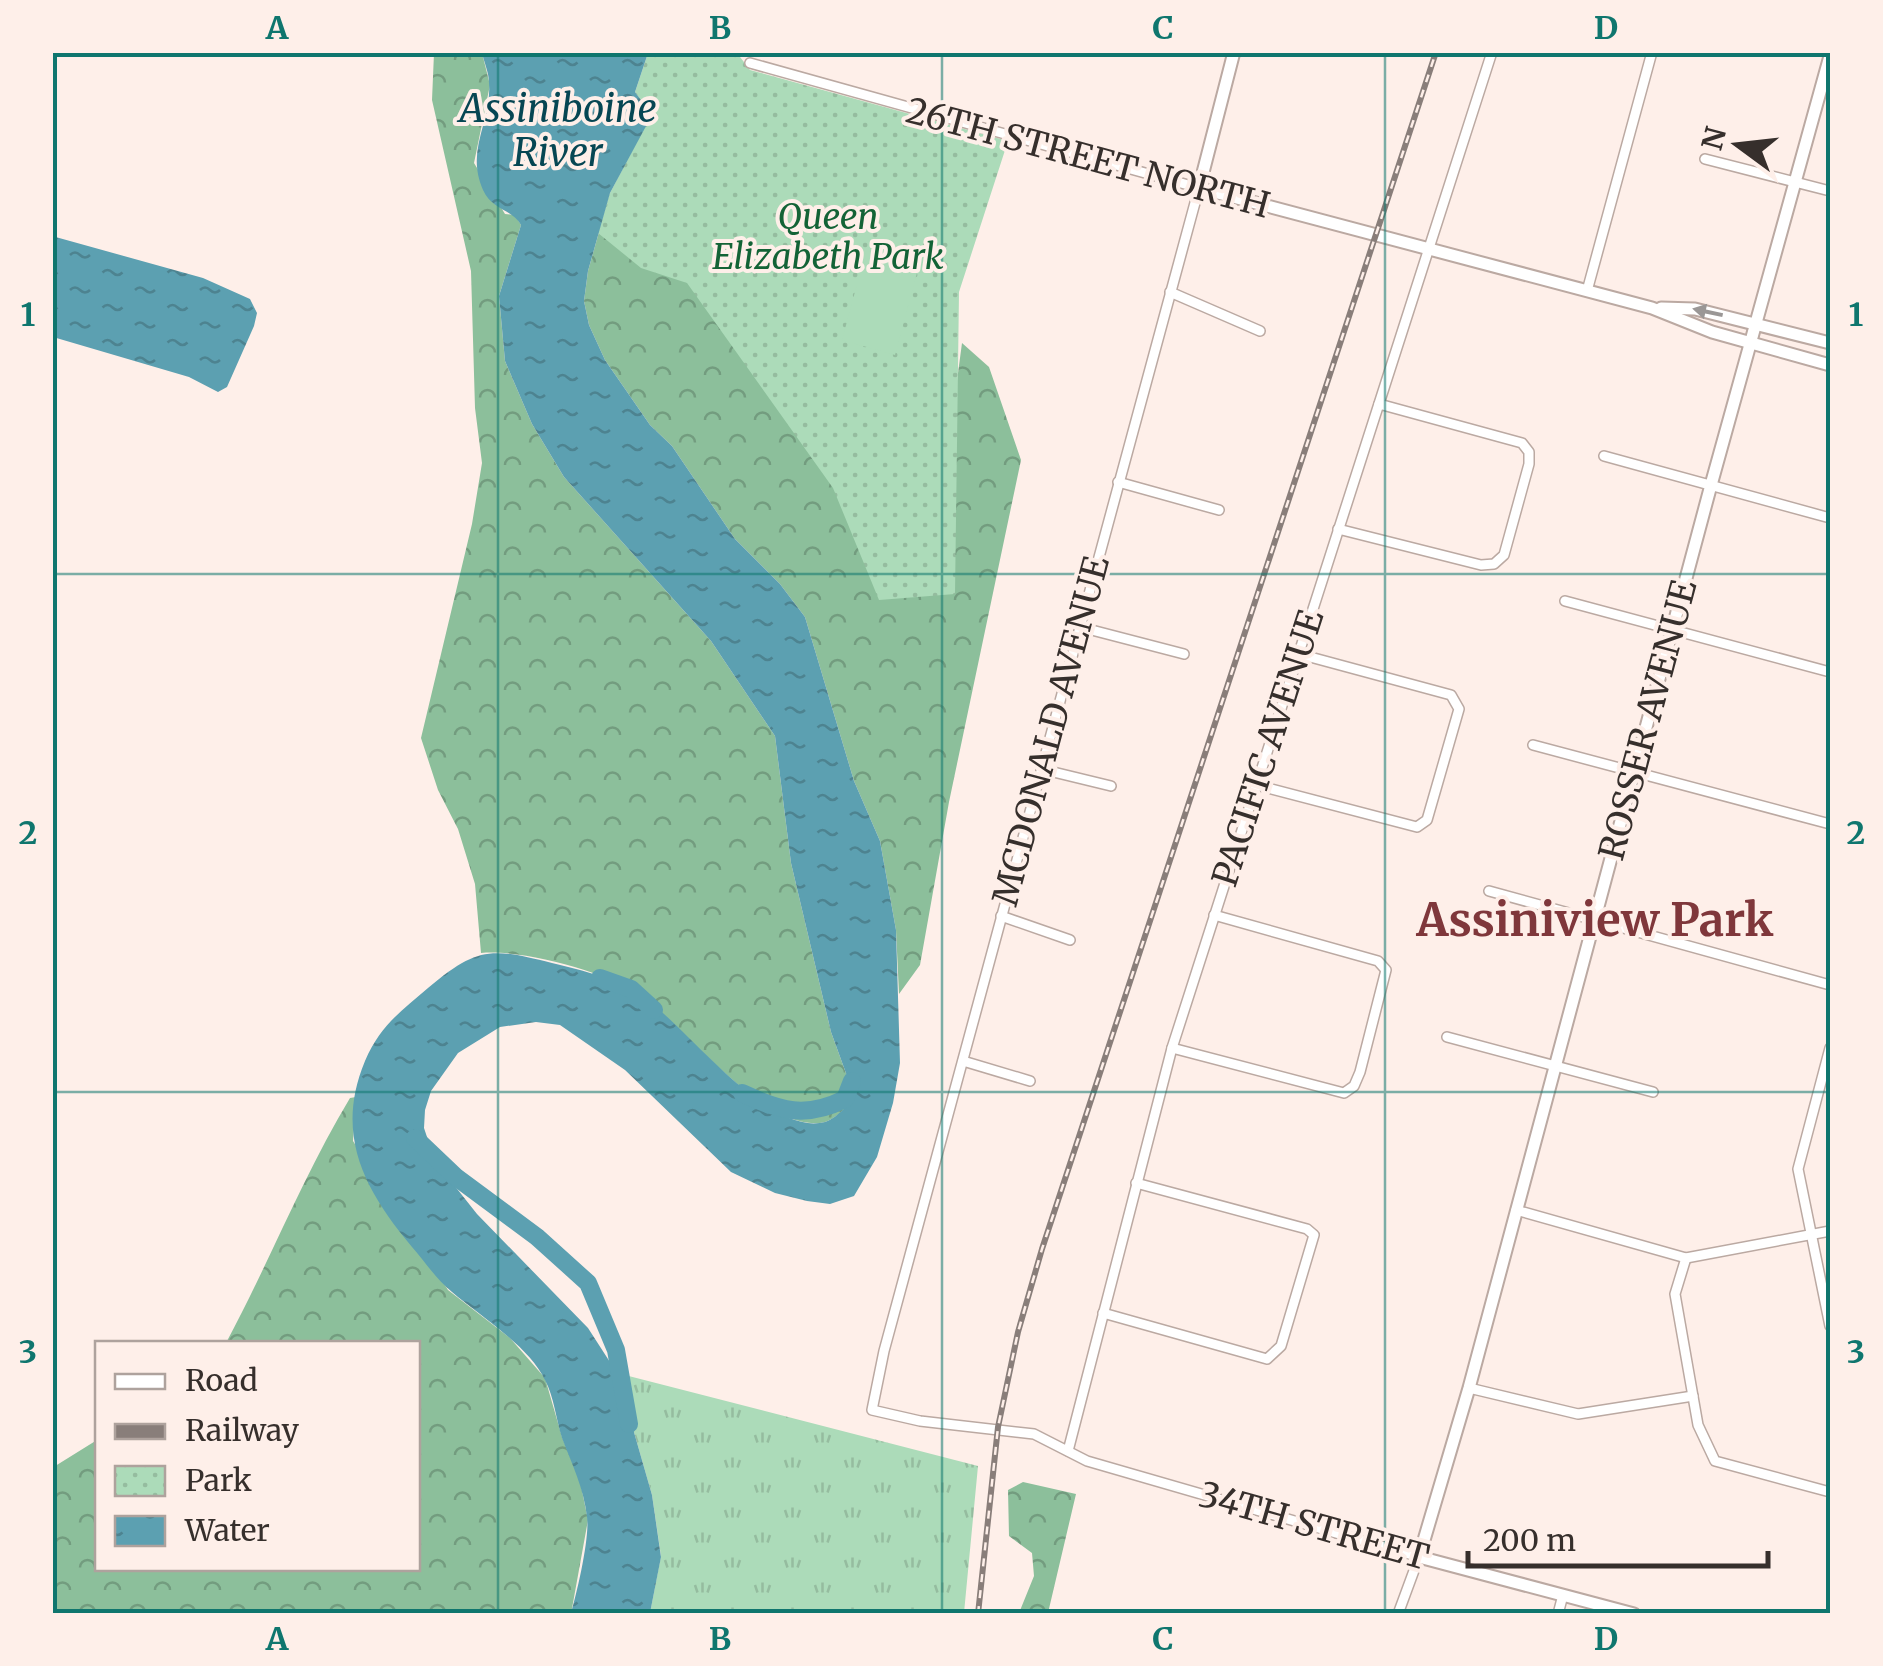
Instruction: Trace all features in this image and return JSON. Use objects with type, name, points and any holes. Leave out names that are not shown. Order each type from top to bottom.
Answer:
[{"type":"street","name":"MCDONALD AVENUE","points":[[872,1410],[884,1351],[1234,52]]},
{"type":"street","name":"PACIFIC AVENUE","points":[[1068,1451],[1172,1048],[1492,52]]},
{"type":"street","points":[[1587,291],[1652,52]]},
{"type":"street","name":"ROSSER AVENUE","points":[[1398,1614],[1420,1557],[1468,1388],[1830,56]]},
{"type":"street","name":"26TH STREET NORTH","points":[[750,63],[1652,308]]},
{"type":"street","points":[[1706,159],[1830,191]]},
{"type":"street","points":[[1170,292],[1260,331]]},
{"type":"street","points":[[1652,308],[1695,309],[1830,343]]},
{"type":"street","points":[[1652,308],[1750,343],[1830,364]]},
{"type":"street","points":[[1338,529],[1481,565],[1494,564],[1504,555],[1529,464],[1529,452],[1522,443],[1379,404]]},
{"type":"street","points":[[1604,456],[1830,518]]},
{"type":"street","points":[[1118,482],[1219,510]]},
{"type":"street","points":[[1565,600],[1830,672]]},
{"type":"street","points":[[1080,627],[1184,654]]},
{"type":"street","points":[[1256,785],[1417,826],[1427,820],[1459,710],[1457,701],[1451,695],[1298,654]]},
{"type":"street","points":[[1533,745],[1830,824]]},
{"type":"street","points":[[1041,769],[1111,786]]},
{"type":"street","points":[[1489,890],[1830,985]]},
{"type":"street","points":[[1000,916],[1070,940]]},
{"type":"street","points":[[1172,1048],[1344,1093],[1354,1086],[1360,1072],[1386,970],[1378,961],[1214,916]]},
{"type":"street","points":[[1446,1037],[1654,1092]]},
{"type":"street","points":[[1830,1048],[1798,1169],[1830,1326]]},
{"type":"street","points":[[962,1061],[1030,1081]]},
{"type":"street","points":[[1103,1313],[1267,1360],[1282,1346],[1314,1235],[1308,1229],[1136,1183]]},
{"type":"street","points":[[1516,1210],[1686,1258],[1830,1231]]},
{"type":"street","points":[[1686,1258],[1675,1294],[1698,1426],[1715,1461],[1830,1492]]},
{"type":"street","points":[[1468,1388],[1578,1414],[1693,1396]]},
{"type":"street","name":"34TH STREET","points":[[872,1410],[920,1421],[995,1427],[1046,1438],[1087,1460],[1420,1557],[1634,1614]]},
{"type":"street","points":[[1558,1614],[1563,1595]]},
{"type":"green space","points":[[434,53],[482,53],[490,85],[474,163],[505,214],[515,215],[521,225],[499,296],[505,361],[532,424],[564,477],[711,641],[775,736],[791,863],[831,1032],[847,1076],[844,1110],[828,1121],[803,1122],[755,1098],[632,990],[591,972],[543,959],[481,953],[475,884],[458,829],[438,790],[421,738],[472,524],[482,463],[475,408],[471,271],[432,100]]},
{"type":"green space","name":"Queen Elizabeth Park","points":[[648,53],[737,53],[750,70],[1008,141],[959,292],[955,594],[879,600],[833,488],[687,283],[641,268],[598,233],[610,193],[651,115],[635,92]]},
{"type":"green space","points":[[610,193],[948,448],[962,343],[989,367],[1021,460],[949,802],[920,965],[899,994],[896,930],[880,841],[854,781],[805,617],[780,584],[735,539],[672,446],[650,425],[605,360],[589,325],[584,301],[588,271]]},
{"type":"green space","points":[[866,251],[919,265],[895,355],[842,340]]},
{"type":"green space","points":[[356,1097],[353,1141],[448,1290],[510,1338],[545,1378],[580,1481],[588,1520],[571,1614],[53,1613],[52,1468],[95,1441],[95,1571],[420,1571],[420,1341],[227,1341],[350,1098]]},
{"type":"green space","points":[[617,1373],[978,1466],[964,1613],[650,1613],[661,1556],[652,1495]]},
{"type":"green space","points":[[1023,1482],[1076,1494],[1048,1613],[1019,1613],[1034,1576],[1032,1553],[1009,1536],[1008,1490]]},
{"type":"water","name":"Assiniboine River","points":[[482,53],[648,53],[635,92],[652,115],[610,193],[588,271],[584,301],[589,325],[605,360],[650,425],[672,446],[735,539],[780,584],[805,617],[854,781],[880,841],[896,930],[900,1063],[877,1157],[854,1196],[830,1204],[807,1201],[775,1193],[731,1172],[625,1070],[560,1025],[536,1022],[500,1027],[458,1053],[431,1091],[424,1128],[435,1161],[477,1214],[588,1328],[617,1373],[652,1495],[661,1557],[650,1613],[571,1613],[585,1551],[587,1517],[548,1387],[528,1355],[441,1282],[380,1205],[359,1161],[354,1138],[356,1088],[365,1061],[384,1029],[445,974],[473,958],[499,953],[576,969],[632,990],[661,1011],[754,1097],[778,1113],[802,1122],[825,1122],[844,1109],[847,1076],[831,1032],[791,863],[775,736],[711,641],[564,477],[532,424],[505,361],[499,296],[521,225],[487,197],[478,175],[478,148],[489,97]]},
{"type":"water","points":[[52,236],[203,278],[250,299],[257,313],[254,326],[227,387],[218,392],[189,377],[53,337]]},
{"type":"waterway","name":"Assiniboine River","points":[[600,978],[631,989],[654,1010]]},
{"type":"waterway","name":"Assiniboine River","points":[[742,1093],[781,1108],[805,1111],[845,1099],[852,1081]]},
{"type":"waterway","name":"Assiniboine River","points":[[415,1138],[456,1177],[537,1237],[588,1283],[616,1350],[629,1424]]},
{"type":"railway","points":[[978,1614],[998,1427],[1018,1332],[1042,1249],[1436,52]]},
{"type":"district","name":"Assiniview Park","points":[[1595,920]]}]
